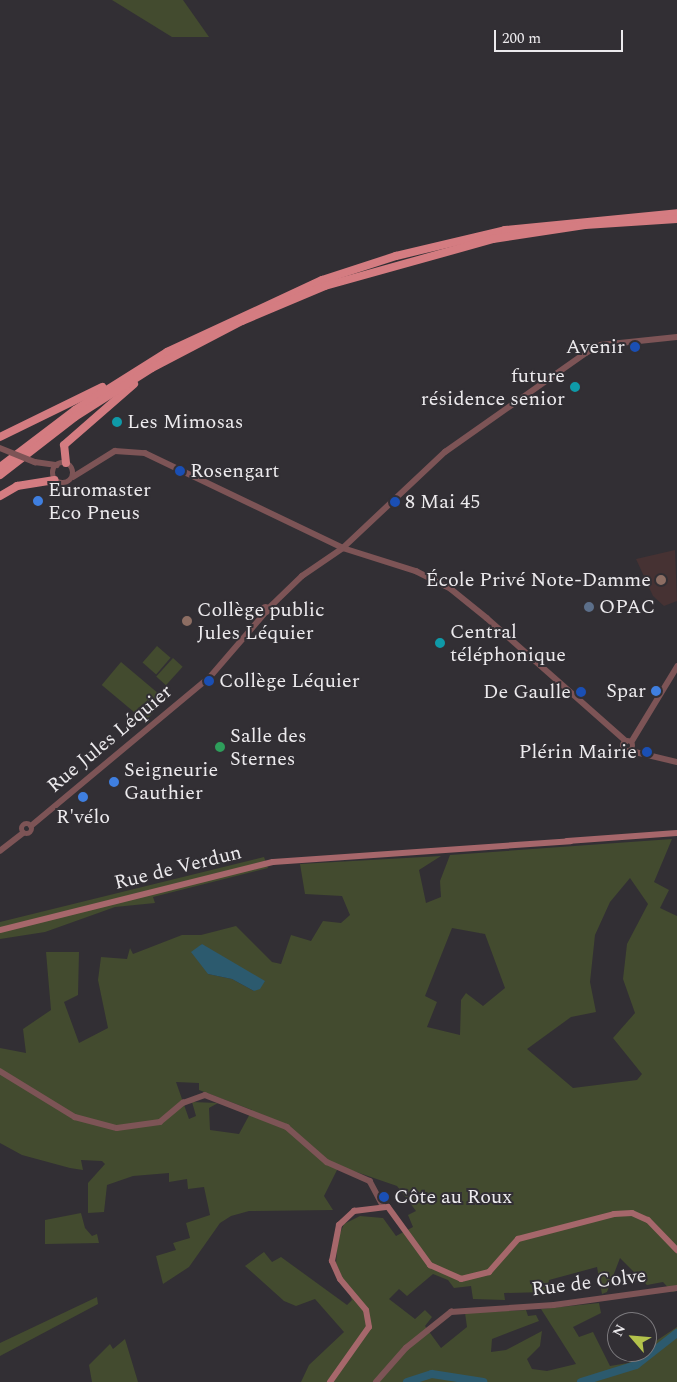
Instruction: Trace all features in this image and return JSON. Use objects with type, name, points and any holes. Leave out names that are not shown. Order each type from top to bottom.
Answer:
[{"type":"highway","points":[[0,437],[120,380],[239,315],[396,256],[533,226],[677,213]]},
{"type":"highway","points":[[0,475],[75,417],[152,368],[269,309],[381,267],[526,233],[677,219]]},
{"type":"highway","points":[[69,465],[64,445],[152,368]]},
{"type":"highway","points":[[0,467],[120,380]]},
{"type":"highway","points":[[0,496],[17,486],[54,477]]},
{"type":"main road","name":"Rue de Verdun","points":[[0,930],[255,865],[366,854],[677,833]]},
{"type":"main road","points":[[330,1382],[369,1327],[366,1310],[334,1268],[335,1237],[349,1214],[382,1204],[394,1212],[430,1265],[461,1279],[489,1272],[510,1244],[527,1235],[614,1214],[632,1213],[648,1220],[677,1250]]},
{"type":"street","name":"Rue Jules Léquier","points":[[0,851],[23,833],[23,826],[31,826],[210,677],[266,611],[302,576],[343,548],[445,452],[601,345],[677,337]]},
{"type":"street","points":[[0,448],[43,465],[84,466]]},
{"type":"street","points":[[43,465],[54,477],[64,484],[84,466],[115,451],[145,453],[343,548],[416,571],[451,589],[631,745],[646,754],[677,762]]},
{"type":"street","points":[[54,477],[56,465]]},
{"type":"street","points":[[69,465],[73,477]]},
{"type":"street","points":[[631,745],[677,667]]},
{"type":"street","points":[[0,1071],[75,1117],[104,1127],[150,1126],[196,1096],[221,1101],[287,1127],[327,1162],[370,1181],[382,1204]]},
{"type":"street","name":"Rue de Colve","points":[[376,1382],[442,1316],[460,1310],[505,1309],[677,1288]]},
{"type":"shaded area","name":"École Privé Note-Damme","points":[[675,550],[677,601],[664,606],[653,596],[636,559]]},
{"type":"green space","points":[[112,0],[183,0],[209,37],[172,37]]},
{"type":"green space","points":[[157,646],[171,658],[156,674],[143,663]]},
{"type":"green space","points":[[173,658],[183,667],[166,685],[156,677]]},
{"type":"green space","points":[[121,662],[165,699],[145,722],[102,685]]},
{"type":"green space","points":[[672,839],[654,882],[669,890],[660,908],[677,916],[677,1291],[672,1292],[663,1282],[647,1285],[620,1258],[607,1292],[602,1294],[597,1267],[549,1280],[547,1292],[504,1293],[505,1300],[473,1299],[471,1286],[454,1288],[448,1280],[433,1274],[407,1296],[399,1289],[389,1299],[415,1319],[425,1310],[432,1317],[425,1326],[441,1348],[467,1327],[465,1313],[526,1310],[528,1316],[536,1315],[539,1321],[492,1339],[491,1352],[506,1350],[542,1331],[540,1346],[527,1359],[532,1369],[547,1371],[576,1364],[541,1309],[599,1303],[601,1313],[573,1327],[579,1337],[593,1332],[610,1366],[630,1362],[657,1362],[657,1340],[677,1327],[677,1382],[301,1382],[309,1365],[344,1332],[315,1299],[296,1306],[284,1301],[245,1266],[264,1252],[272,1262],[281,1257],[347,1305],[352,1300],[336,1263],[338,1238],[344,1224],[360,1216],[383,1218],[396,1236],[413,1227],[408,1215],[416,1211],[397,1186],[339,1166],[324,1196],[333,1210],[249,1211],[231,1216],[220,1223],[189,1267],[163,1284],[156,1256],[176,1250],[173,1243],[190,1238],[186,1223],[210,1215],[204,1187],[188,1189],[187,1179],[169,1182],[169,1173],[133,1176],[107,1185],[104,1212],[88,1213],[88,1183],[105,1164],[102,1161],[81,1160],[83,1170],[70,1168],[22,1155],[0,1143],[0,1048],[26,1053],[23,1029],[51,1010],[46,952],[79,952],[78,995],[64,1002],[79,1043],[108,1028],[98,980],[101,957],[127,959],[130,948],[133,954],[182,935],[201,935],[236,926],[272,962],[281,964],[291,935],[311,941],[323,921],[341,923],[350,915],[342,896],[305,894],[300,864],[441,856],[419,870],[426,903],[441,897],[440,881],[450,855]],"holes":[[[630,878],[648,904],[627,944],[623,979],[635,1013],[613,1038],[642,1074],[637,1080],[573,1088],[527,1049],[571,1017],[596,1012],[590,982],[595,935],[610,902]],[[452,928],[485,934],[505,988],[483,1006],[466,993],[461,1000],[460,1035],[427,1027],[437,1002],[425,996]],[[201,944],[214,953],[264,981],[254,991],[232,979],[208,974]],[[176,1082],[199,1083],[199,1090],[252,1110],[239,1134],[210,1130],[209,1108],[218,1103],[192,1102],[196,1116],[189,1119]]]},
{"type":"green space","points":[[264,857],[268,868],[153,897],[155,903],[115,907],[45,932],[0,939],[0,922]]},
{"type":"green space","points":[[81,1213],[85,1228],[92,1236],[97,1234],[99,1243],[45,1244],[45,1220]]},
{"type":"green space","points":[[97,1297],[98,1304],[0,1356],[0,1343]]},
{"type":"green space","points":[[125,1339],[138,1382],[92,1382],[89,1365],[110,1344],[113,1349]]},
{"type":"water","points":[[202,944],[265,981],[260,989],[254,991],[232,979],[208,974],[191,952]]},
{"type":"waterway","points":[[581,1382],[636,1365],[677,1333]]},
{"type":"waterway","points":[[407,1382],[432,1374],[483,1382]]},
{"type":"place","name":"Avenir","points":[[635,347]]},
{"type":"place","name":"future résidence senior","points":[[575,387]]},
{"type":"place","name":"Les Mimosas","points":[[117,422]]},
{"type":"place","name":"Rosengart","points":[[180,471]]},
{"type":"place","name":"Euromaster Eco Pneus","points":[[38,501]]},
{"type":"place","name":"8 Mai 45","points":[[395,502]]},
{"type":"place","name":"École Privé Note-Damme","points":[[661,580]]},
{"type":"place","name":"OPAC","points":[[589,607]]},
{"type":"place","name":"Collège public Jules Léquier","points":[[187,621]]},
{"type":"place","name":"Central téléphonique","points":[[440,643]]},
{"type":"place","name":"Collège Léquier","points":[[209,681]]},
{"type":"place","name":"Spar","points":[[656,691]]},
{"type":"place","name":"De Gaulle","points":[[581,692]]},
{"type":"place","name":"Salle des Sternes","points":[[220,747]]},
{"type":"place","name":"Plérin Mairie","points":[[647,752]]},
{"type":"place","name":"Seigneurie Gauthier","points":[[114,782]]},
{"type":"place","name":"R'vélo","points":[[83,797]]},
{"type":"place","name":"Côte au Roux","points":[[384,1197]]}]
